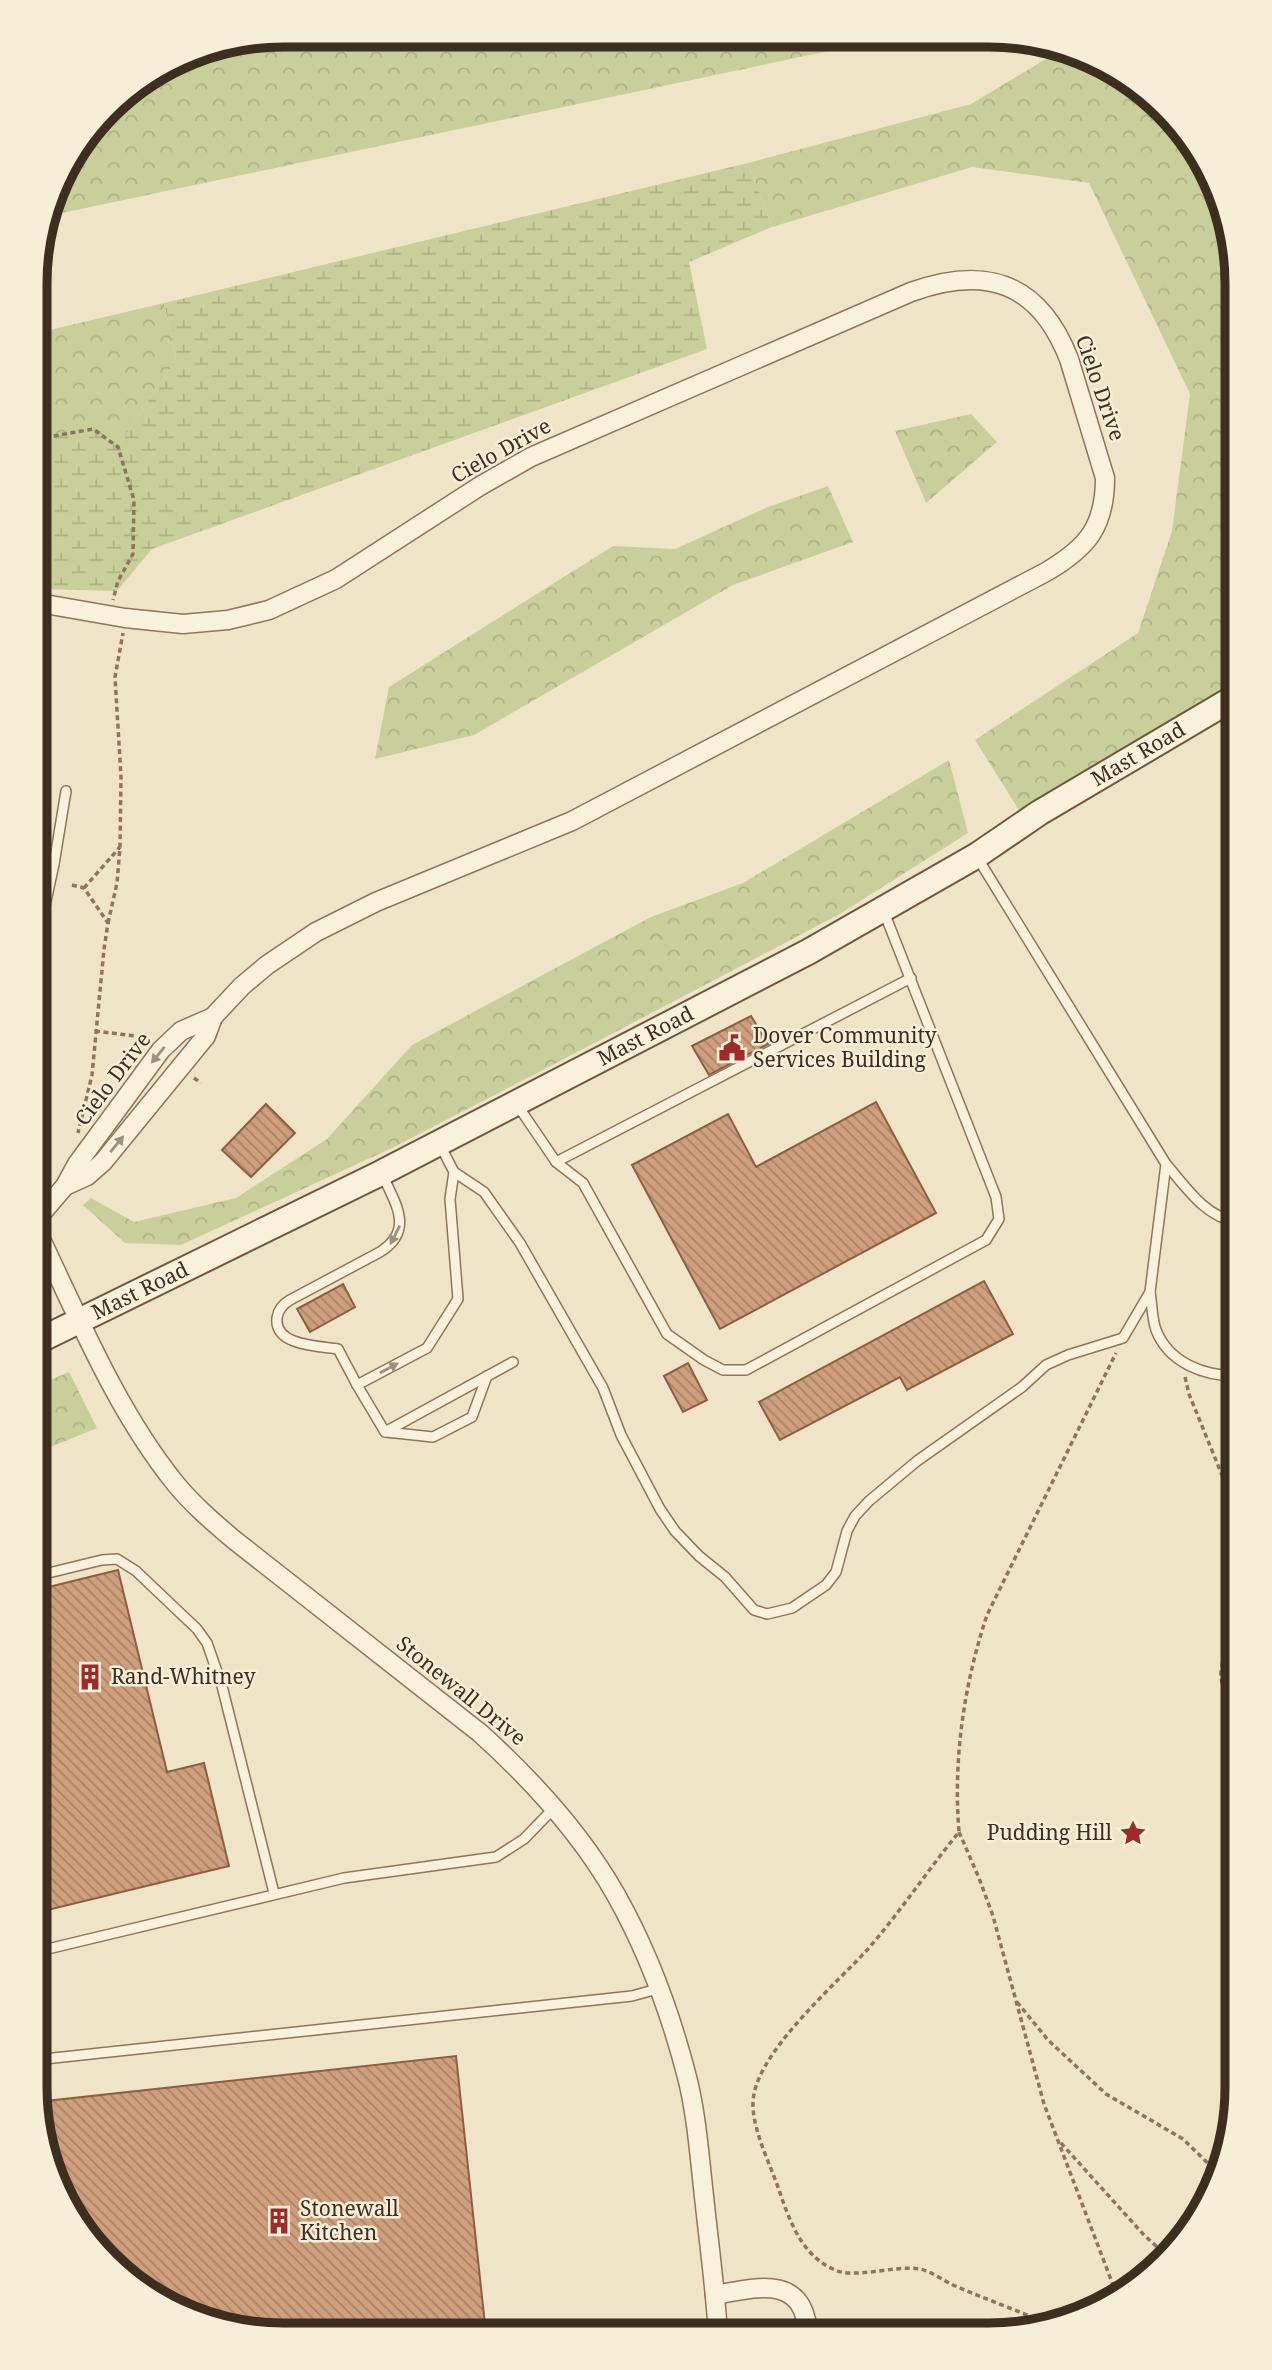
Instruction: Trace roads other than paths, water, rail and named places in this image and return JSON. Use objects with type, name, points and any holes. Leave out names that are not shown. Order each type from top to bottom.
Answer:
[{"type":"street","name":"Cielo Drive","points":[[47,604],[125,618],[183,624],[228,620],[269,610],[336,579],[480,486],[553,446],[932,285],[957,280],[998,283],[1030,299],[1044,313],[1062,341],[1105,478],[1105,497],[1097,525],[1082,548],[1066,561],[572,821],[376,902],[316,932],[267,965],[242,986],[213,1017],[206,1036],[103,1162],[87,1176],[65,1186],[47,1207]]},
{"type":"street","name":"Mast Road","points":[[47,1336],[381,1173],[808,952],[976,856],[1039,813],[1225,702]]},
{"type":"street","name":"Stonewall Drive","points":[[47,1252],[129,1416],[148,1448],[176,1485],[202,1513],[276,1574],[480,1733],[517,1766],[586,1849],[615,1895],[643,1951],[687,2078],[699,2149],[717,2323]]},
{"type":"street","points":[[715,2295],[761,2286],[776,2288],[790,2295],[800,2305],[807,2323]]},
{"type":"lane","points":[[47,897],[66,791]]},
{"type":"lane","points":[[976,856],[1166,1164],[1196,1199],[1213,1214],[1224,1218]]},
{"type":"lane","points":[[47,861],[54,864]]},
{"type":"lane","points":[[515,1103],[556,1162],[583,1183],[667,1334],[723,1370],[746,1370],[986,1240],[999,1219],[996,1197],[883,910]]},
{"type":"lane","points":[[556,1162],[912,978]]},
{"type":"lane","points":[[439,1143],[454,1172],[484,1192],[520,1243],[603,1388],[621,1435],[660,1509],[675,1531],[725,1577],[754,1611],[767,1614],[792,1608],[826,1585],[836,1572],[847,1531],[855,1516],[869,1501],[917,1461],[1023,1387],[1046,1365],[1068,1354],[1123,1338],[1150,1292]]},
{"type":"lane","points":[[1166,1164],[1150,1292],[1156,1329],[1165,1347],[1182,1362],[1201,1372],[1224,1376]]},
{"type":"lane","points":[[357,1385],[427,1348],[458,1299],[450,1199],[454,1172]]},
{"type":"lane","points":[[381,1173],[399,1212],[400,1226],[394,1241],[380,1252],[290,1300],[284,1304],[277,1317],[280,1331],[289,1339],[338,1349],[385,1432]]},
{"type":"lane","points":[[385,1432],[513,1362]]},
{"type":"lane","points":[[385,1432],[433,1437],[472,1417],[487,1376]]},
{"type":"lane","points":[[47,1573],[117,1559],[136,1571],[183,1612],[197,1629],[206,1643],[222,1686],[274,1893]]},
{"type":"lane","points":[[47,1949],[344,1878],[496,1857],[524,1839],[554,1808]]},
{"type":"lane","points":[[47,2059],[632,1996],[657,1989]]},
{"type":"place","name":"Dover Community Services Building","points":[[732,1048]]},
{"type":"place","name":"Rand-Whitney","points":[[90,1677]]},
{"type":"place","name":"Pudding Hill","points":[[1133,1833]]},
{"type":"place","name":"Stonewall Kitchen","points":[[279,2221]]}]
